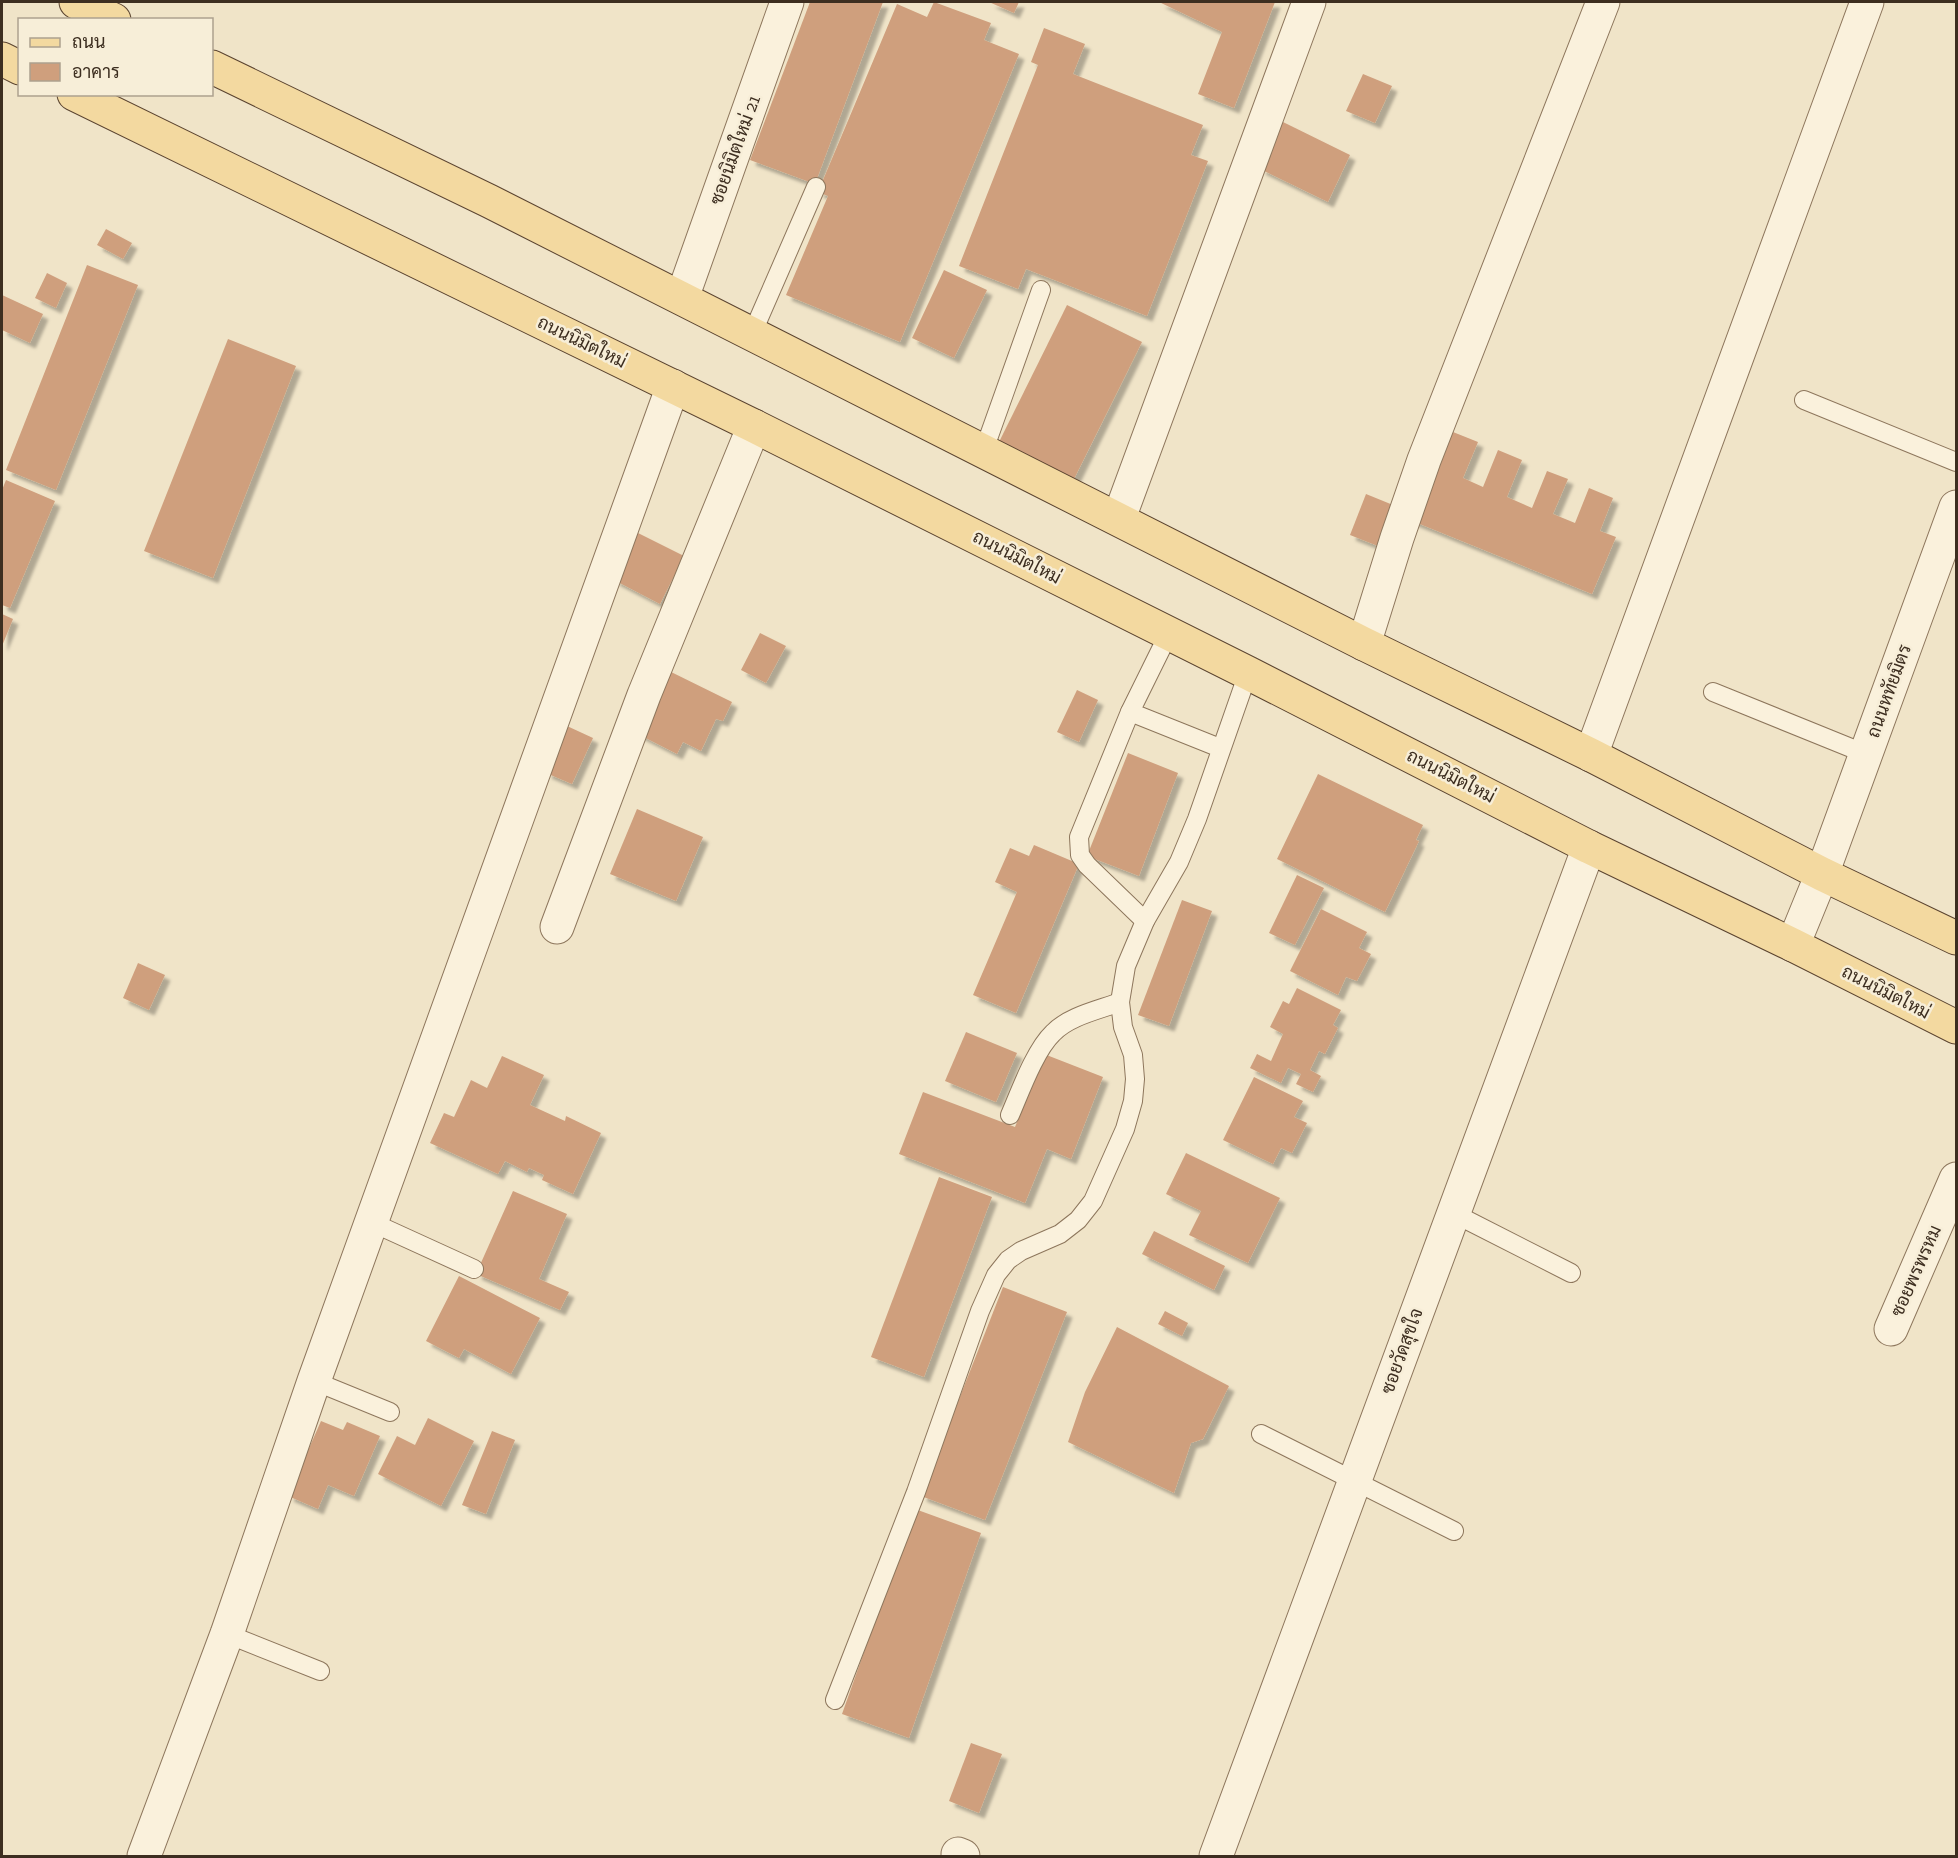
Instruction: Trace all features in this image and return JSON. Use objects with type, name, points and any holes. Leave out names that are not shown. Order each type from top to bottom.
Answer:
[{"type":"main road","points":[[76,2],[110,18]]},
{"type":"main road","points":[[2,59],[18,67]]},
{"type":"main road","points":[[213,67],[478,196],[1119,518],[1364,644],[1591,755],[1822,874],[1956,938]]},
{"type":"main road","name":"ถนนนิมิตใหม่","points":[[78,96],[754,426],[1169,633],[1589,847],[1793,945],[1956,1027]]},
{"type":"street","name":"ซอยนิมิตใหม่ 21","points":[[682,298],[788,2]]},
{"type":"street","points":[[1119,518],[1309,2]]},
{"type":"street","points":[[1364,644],[1424,460],[1603,2]]},
{"type":"street","points":[[1591,755],[1867,2]]},
{"type":"street","points":[[144,1857],[228,1634],[314,1381],[673,386]]},
{"type":"street","points":[[557,927],[644,694],[754,426]]},
{"type":"street","name":"ถนนหทัยมิตร","points":[[1793,945],[1822,874],[1956,507]]},
{"type":"street","name":"ซอยวัดสุขใจ","points":[[1216,1857],[1589,847]]},
{"type":"street","name":"ซอยพรพรหม","points":[[1891,1329],[1956,1179]]},
{"type":"lane","points":[[752,333],[816,187]]},
{"type":"lane","points":[[984,450],[1041,290]]},
{"type":"lane","points":[[1804,400],[1956,462]]},
{"type":"lane","points":[[1145,921],[1096,876],[1080,855],[1079,837],[1130,712],[1169,633]]},
{"type":"lane","points":[[835,1700],[916,1492],[980,1311],[996,1275],[1008,1260],[1021,1251],[1060,1234],[1078,1220],[1093,1201],[1125,1129],[1133,1101],[1135,1079],[1133,1055],[1123,1027],[1120,1002],[1126,966],[1145,921],[1179,862],[1211,781],[1220,748],[1248,673]]},
{"type":"lane","points":[[1713,692],[1866,754]]},
{"type":"lane","points":[[1130,712],[1220,748]]},
{"type":"lane","points":[[1010,1115],[1043,1046],[1053,1032],[1070,1021],[1120,1002]]},
{"type":"lane","points":[[1453,1213],[1571,1273]]},
{"type":"lane","points":[[371,1222],[474,1269]]},
{"type":"lane","points":[[314,1381],[390,1412]]},
{"type":"lane","points":[[1261,1434],[1454,1531]]},
{"type":"lane","points":[[228,1634],[320,1671]]},
{"type":"building","points":[[810,2],[883,2],[815,184],[750,160]]},
{"type":"building","points":[[934,2],[991,23],[984,40],[1019,54],[900,342],[786,295],[828,196],[818,192],[897,4],[927,17]]},
{"type":"building","points":[[989,2],[1019,2],[1014,13]]},
{"type":"building","points":[[1159,2],[1275,2],[1234,108],[1198,94],[1222,32]]},
{"type":"building","points":[[1044,28],[1085,44],[1073,74],[1203,125],[1191,155],[1208,161],[1147,316],[1026,269],[1018,289],[959,266],[1038,65],[1031,62]]},
{"type":"building","points":[[1363,74],[1392,86],[1375,123],[1346,111]]},
{"type":"building","points":[[1283,122],[1350,155],[1328,202],[1260,169]]},
{"type":"building","points":[[106,229],[132,243],[123,259],[97,245]]},
{"type":"building","points":[[87,265],[138,285],[56,490],[6,470]]},
{"type":"building","points":[[944,270],[987,290],[954,358],[912,338]]},
{"type":"building","points":[[47,273],[67,283],[56,308],[35,298]]},
{"type":"building","points":[[2,295],[43,314],[30,343],[2,330]]},
{"type":"building","points":[[1067,305],[1142,342],[1073,481],[998,444]]},
{"type":"building","points":[[228,339],[296,366],[213,578],[144,551]]},
{"type":"building","points":[[1453,432],[1478,442],[1463,478],[1483,487],[1498,450],[1522,460],[1507,497],[1532,508],[1547,471],[1568,479],[1553,514],[1575,523],[1589,488],[1613,498],[1600,531],[1616,537],[1592,594],[1405,518],[1427,464],[1439,468]]},
{"type":"building","points":[[6,480],[55,501],[10,608],[2,605],[2,490]]},
{"type":"building","points":[[1366,494],[1393,505],[1378,546],[1350,535]]},
{"type":"building","points":[[638,533],[684,556],[660,604],[614,580]]},
{"type":"building","points":[[2,614],[13,619],[2,646]]},
{"type":"building","points":[[760,633],[786,646],[766,683],[741,670]]},
{"type":"building","points":[[665,669],[732,702],[723,721],[716,719],[701,751],[683,742],[677,754],[634,732]]},
{"type":"building","points":[[1077,690],[1098,700],[1079,742],[1057,732]]},
{"type":"building","points":[[567,726],[593,738],[572,784],[546,773]]},
{"type":"building","points":[[1128,753],[1178,773],[1139,876],[1087,856]]},
{"type":"building","points":[[1318,774],[1423,825],[1416,840],[1419,841],[1385,912],[1277,859]]},
{"type":"building","points":[[637,809],[703,837],[676,901],[610,874]]},
{"type":"building","points":[[1034,845],[1079,864],[1016,1013],[973,995],[1017,892],[995,882],[1010,848],[1029,856]]},
{"type":"building","points":[[1297,875],[1324,888],[1295,945],[1269,933]]},
{"type":"building","points":[[1182,900],[1212,911],[1169,1026],[1138,1015]]},
{"type":"building","points":[[1321,909],[1367,932],[1359,948],[1371,954],[1357,981],[1346,977],[1338,995],[1290,971]]},
{"type":"building","points":[[138,963],[165,975],[149,1010],[123,998]]},
{"type":"building","points":[[1297,988],[1341,1010],[1333,1025],[1338,1028],[1325,1054],[1319,1051],[1310,1070],[1321,1076],[1313,1092],[1296,1084],[1301,1074],[1288,1068],[1281,1083],[1250,1068],[1257,1054],[1271,1061],[1283,1034],[1270,1027],[1283,1001],[1289,1004]]},
{"type":"building","points":[[966,1032],[1017,1053],[996,1102],[945,1081]]},
{"type":"building","points":[[1044,1054],[1103,1077],[1071,1159],[1047,1149],[1025,1203],[899,1154],[923,1092],[1015,1127]]},
{"type":"building","points":[[502,1056],[544,1075],[530,1105],[565,1121],[566,1116],[601,1133],[573,1194],[542,1180],[544,1175],[529,1168],[527,1172],[505,1161],[498,1174],[430,1143],[444,1113],[454,1117],[471,1080],[487,1088]]},
{"type":"building","points":[[1254,1077],[1303,1101],[1294,1117],[1307,1123],[1292,1153],[1281,1148],[1273,1164],[1223,1140]]},
{"type":"building","points":[[1186,1153],[1280,1198],[1248,1263],[1189,1235],[1201,1211],[1166,1194]]},
{"type":"building","points":[[939,1177],[992,1197],[924,1377],[871,1357]]},
{"type":"building","points":[[513,1191],[567,1214],[539,1279],[569,1292],[560,1310],[476,1274]]},
{"type":"building","points":[[1154,1231],[1225,1266],[1214,1290],[1142,1254]]},
{"type":"building","points":[[459,1276],[540,1318],[511,1374],[464,1349],[459,1358],[426,1341]]},
{"type":"building","points":[[1003,1287],[1067,1312],[985,1520],[921,1496]]},
{"type":"building","points":[[1165,1311],[1188,1323],[1182,1336],[1158,1324]]},
{"type":"building","points":[[1117,1327],[1229,1386],[1203,1439],[1191,1443],[1174,1493],[1068,1442],[1085,1392]]},
{"type":"building","points":[[428,1418],[474,1441],[441,1506],[378,1474],[397,1436],[415,1445]]},
{"type":"building","points":[[321,1421],[343,1430],[347,1422],[380,1436],[354,1496],[328,1485],[318,1509],[288,1496]]},
{"type":"building","points":[[492,1431],[515,1440],[486,1514],[462,1505]]},
{"type":"building","points":[[915,1509],[981,1533],[909,1738],[842,1714]]},
{"type":"building","points":[[971,1743],[1002,1754],[979,1813],[949,1801]]}]
